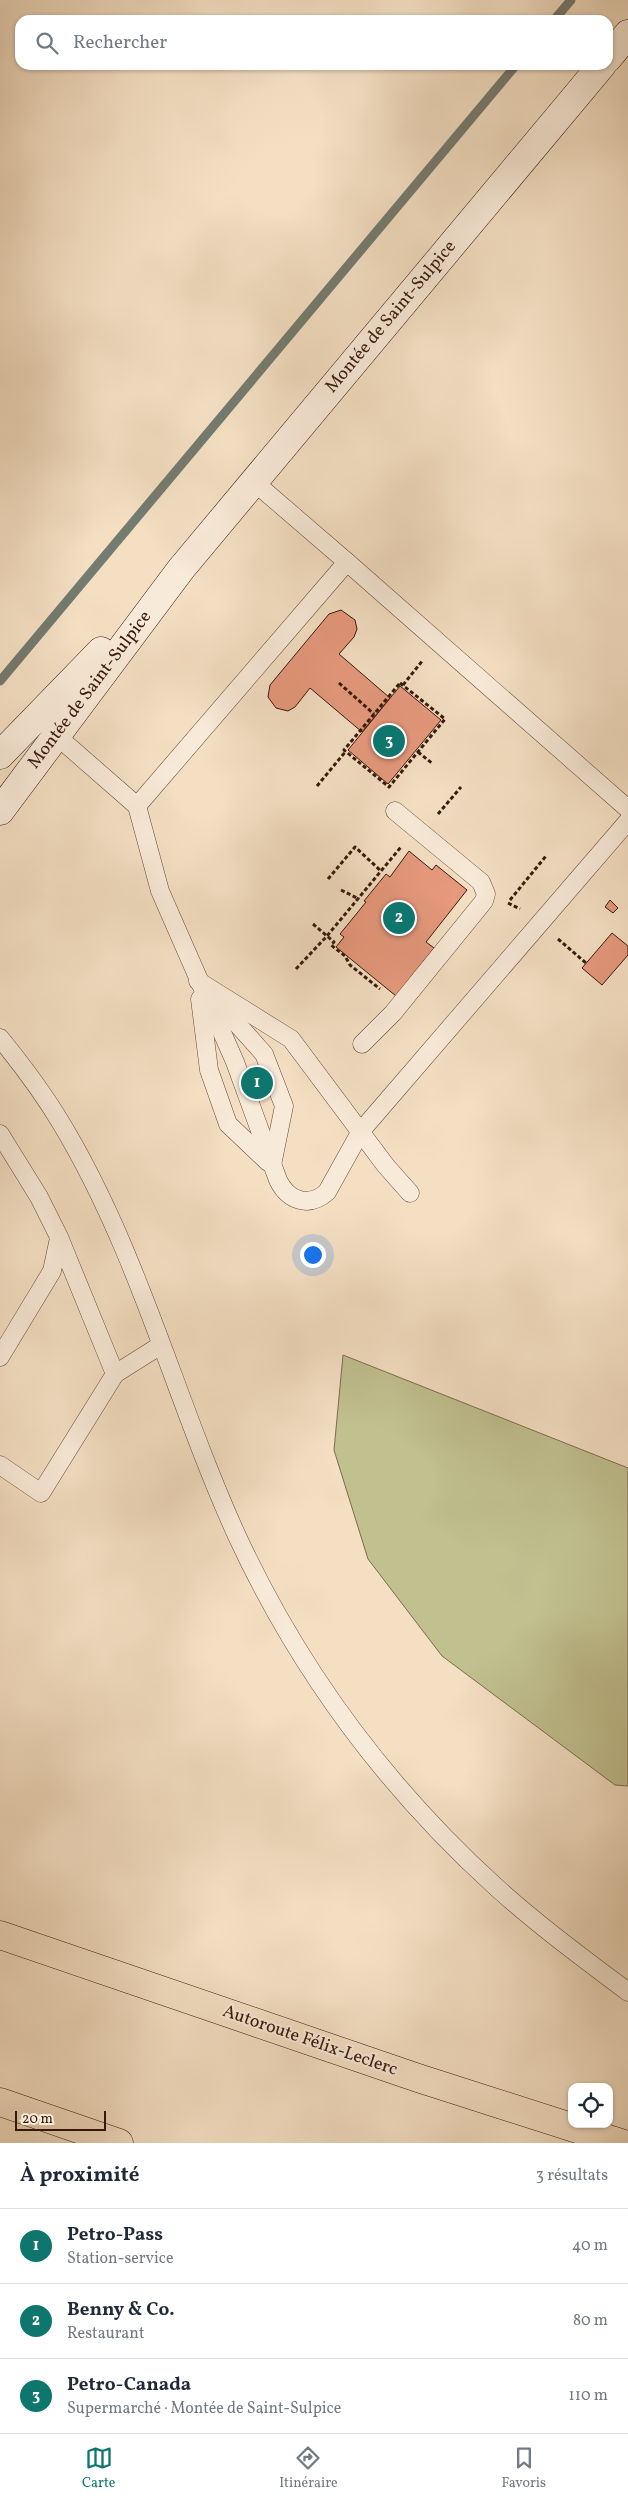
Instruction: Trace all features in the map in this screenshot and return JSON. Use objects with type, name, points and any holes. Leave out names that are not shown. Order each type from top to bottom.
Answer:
[{"type":"highway","name":"Autoroute Félix-Leclerc","points":[[0,1935],[418,2078],[622,2143]]},
{"type":"highway","points":[[0,2102],[119,2143]]},
{"type":"main road","points":[[613,52],[628,34]]},
{"type":"main road","name":"Montée de Saint-Sulpice","points":[[0,811],[181,569],[598,70]]},
{"type":"main road","name":"Montée de Saint-Sulpice","points":[[0,755],[181,569]]},
{"type":"lane","points":[[253,481],[628,809]]},
{"type":"lane","points":[[137,806],[347,562]]},
{"type":"lane","points":[[36,718],[137,806],[160,891],[235,1062],[272,1166],[282,1190],[287,1195],[301,1201],[315,1200],[322,1197],[332,1186],[361,1131],[628,821]]},
{"type":"lane","points":[[362,1044],[393,1013],[481,905],[486,894],[481,882],[395,811]]},
{"type":"lane","points":[[198,981],[291,1039],[386,1166],[410,1193]]},
{"type":"lane","points":[[198,981],[208,1070],[228,1124],[272,1166]]},
{"type":"lane","points":[[198,981],[264,1054],[284,1106],[272,1166]]},
{"type":"lane","points":[[0,1038],[29,1074],[60,1120],[85,1166],[118,1236],[219,1494],[254,1572],[300,1654],[342,1716],[394,1782],[495,1886],[548,1931],[628,1992]]},
{"type":"lane","points":[[0,1134],[39,1197],[59,1237],[115,1374]]},
{"type":"lane","points":[[0,1357],[52,1271],[59,1237]]},
{"type":"lane","points":[[0,1464],[41,1493],[115,1374],[161,1345]]},
{"type":"path","points":[[403,685],[438,643]]},
{"type":"path","points":[[339,682],[375,714]]},
{"type":"path","points":[[317,786],[346,751],[344,750],[400,683],[445,719],[389,787],[346,751]]},
{"type":"path","points":[[418,752],[433,764]]},
{"type":"path","points":[[436,816],[461,787]]},
{"type":"path","points":[[296,969],[359,899],[404,843]]},
{"type":"path","points":[[328,879],[355,846],[381,871]]},
{"type":"path","points":[[508,903],[546,856]]},
{"type":"path","points":[[371,884],[375,887]]},
{"type":"path","points":[[341,890],[359,899]]},
{"type":"path","points":[[515,906],[520,909]]},
{"type":"path","points":[[313,924],[334,942],[331,945],[345,956],[350,965],[385,993]]},
{"type":"path","points":[[568,946],[586,963]]},
{"type":"shaded area","points":[[343,1355],[628,1468],[628,1786],[615,1785],[442,1656],[368,1559],[334,1450]]},
{"type":"building","points":[[341,610],[355,620],[357,629],[354,637],[339,654],[390,698],[362,732],[310,688],[295,707],[288,711],[276,708],[268,697],[270,685],[329,614]]},
{"type":"building","points":[[400,686],[441,720],[388,784],[348,750]]},
{"type":"building","points":[[409,851],[432,870],[436,865],[467,890],[426,942],[434,948],[396,996],[336,947],[344,937],[340,934],[366,902],[364,901],[386,874],[390,877]]},
{"type":"building","points":[[610,900],[618,908],[613,913],[605,907]]},
{"type":"building","points":[[612,933],[628,946],[628,955],[602,985],[582,968]]},
{"type":"waterway","points":[[558,15],[571,0]]},
{"type":"waterway","points":[[0,681],[512,70]]},
{"type":"place","name":"Petro-Canada","points":[[389,741]]},
{"type":"place","name":"Benny & Co.","points":[[399,918]]},
{"type":"place","name":"Petro-Pass","points":[[257,1083]]}]
